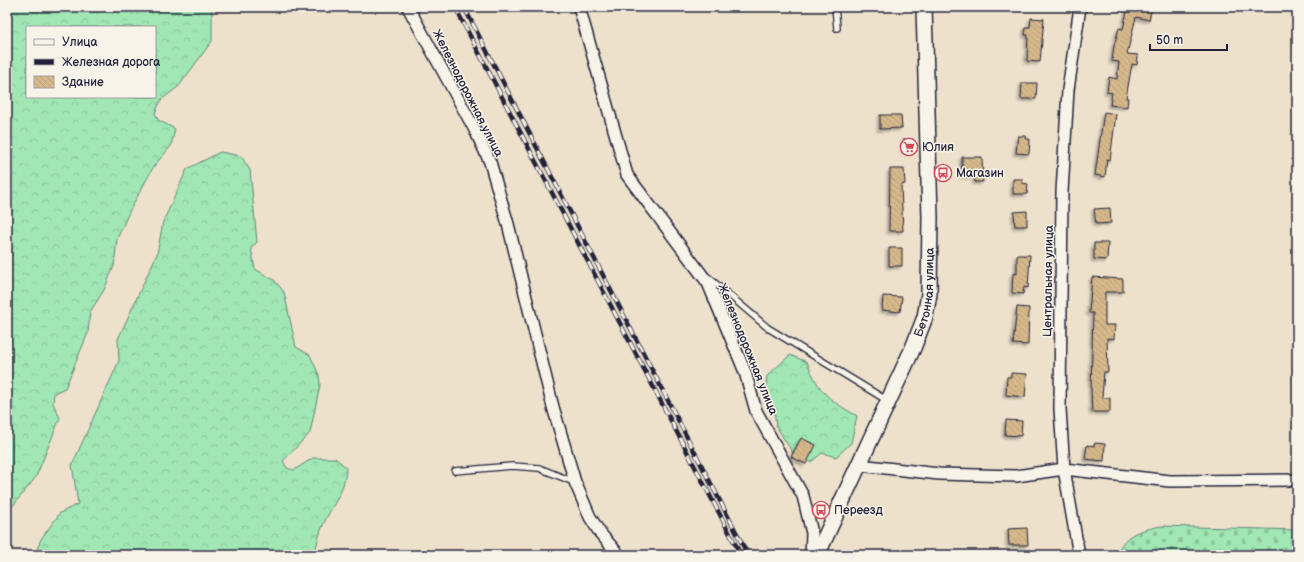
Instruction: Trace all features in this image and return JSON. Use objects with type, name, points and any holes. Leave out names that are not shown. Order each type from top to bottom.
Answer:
[{"type":"main road","name":"Бетонная улица","points":[[817,555],[920,332],[929,294],[930,218],[924,7]]},
{"type":"street","name":"Железнодорожная улица","points":[[408,7],[475,130],[490,162],[508,224],[553,407],[575,482],[600,534],[619,555]]},
{"type":"street","name":"Железнодорожная улица","points":[[579,7],[627,175],[708,283],[742,366],[756,411],[803,496],[812,533],[811,555]]},
{"type":"street","name":"Центральная улица","points":[[1079,555],[1064,469],[1060,409],[1062,192],[1068,90],[1080,7]]},
{"type":"street","points":[[859,465],[939,474],[1016,476],[1064,469],[1170,481],[1297,480]]},
{"type":"lane","points":[[835,7],[837,28]]},
{"type":"lane","points":[[697,268],[768,328],[888,402]]},
{"type":"lane","points":[[455,471],[512,466],[539,468],[575,482]]},
{"type":"green space","points":[[7,7],[212,7],[212,41],[179,86],[161,100],[155,113],[158,120],[175,129],[171,146],[154,166],[130,210],[117,239],[114,266],[104,290],[90,312],[88,333],[65,388],[54,393],[53,403],[60,418],[36,477],[7,513]]},
{"type":"green space","points":[[220,152],[241,156],[250,170],[257,242],[251,248],[255,269],[274,280],[284,292],[296,347],[310,355],[319,375],[320,385],[310,433],[283,461],[287,468],[294,470],[313,458],[335,458],[346,467],[344,483],[323,525],[314,555],[194,555],[183,552],[183,555],[35,555],[41,539],[60,513],[78,504],[72,465],[119,361],[118,339],[157,254],[163,222],[187,169]]},
{"type":"green space","points":[[790,355],[807,362],[816,382],[826,395],[857,416],[851,443],[836,457],[822,453],[811,462],[796,458],[776,426],[774,409],[764,399],[767,376]]},
{"type":"green space","points":[[1161,526],[1297,530],[1297,555],[1116,555],[1124,541],[1129,537],[1140,531]]},
{"type":"building","points":[[1128,7],[1152,7],[1149,20],[1136,17],[1127,54],[1138,55],[1137,65],[1132,64],[1126,98],[1128,98],[1127,107],[1110,105],[1112,93],[1107,92],[1109,77],[1117,79],[1119,62],[1112,61],[1114,46],[1119,28],[1123,29]]},
{"type":"building","points":[[1031,18],[1044,19],[1040,62],[1027,61],[1028,35],[1025,35],[1026,27],[1030,27]]},
{"type":"building","points":[[1022,83],[1037,83],[1036,99],[1021,99]]},
{"type":"building","points":[[1104,112],[1116,114],[1110,160],[1107,159],[1105,177],[1095,175]]},
{"type":"building","points":[[880,115],[901,115],[902,128],[880,129]]},
{"type":"building","points":[[1018,136],[1026,136],[1025,139],[1030,139],[1029,154],[1016,153]]},
{"type":"building","points":[[904,139],[913,139],[913,152],[904,152]]},
{"type":"building","points":[[962,157],[982,157],[983,182],[975,182],[975,176],[962,176]]},
{"type":"building","points":[[890,169],[904,169],[905,184],[901,185],[903,231],[889,231]]},
{"type":"building","points":[[1013,179],[1022,179],[1022,183],[1028,184],[1027,194],[1013,194]]},
{"type":"building","points":[[1110,208],[1111,223],[1096,224],[1094,209]]},
{"type":"building","points":[[1027,211],[1027,226],[1015,226],[1014,212]]},
{"type":"building","points":[[1094,243],[1108,243],[1107,260],[1094,259]]},
{"type":"building","points":[[889,248],[902,248],[902,266],[889,266]]},
{"type":"building","points":[[1017,255],[1030,255],[1028,288],[1024,287],[1023,294],[1012,293],[1013,273],[1017,274]]},
{"type":"building","points":[[1092,277],[1123,279],[1123,292],[1105,292],[1105,325],[1115,325],[1114,339],[1107,338],[1108,372],[1104,372],[1102,398],[1110,398],[1110,412],[1092,412],[1091,390],[1093,313],[1089,313]]},
{"type":"building","points":[[883,296],[902,297],[900,312],[882,310]]},
{"type":"building","points":[[1017,307],[1029,308],[1028,345],[1013,344]]},
{"type":"building","points":[[1011,373],[1027,374],[1025,397],[1006,395],[1007,377],[1011,377]]},
{"type":"building","points":[[1006,420],[1022,421],[1021,436],[1005,435]]},
{"type":"building","points":[[801,438],[816,445],[806,464],[791,457]]},
{"type":"building","points":[[1095,443],[1105,444],[1104,461],[1085,459],[1087,445],[1094,446]]},
{"type":"building","points":[[1027,528],[1028,545],[1009,545],[1008,529]]},
{"type":"railway","points":[[455,7],[741,555]]},
{"type":"railway","points":[[464,7],[748,555]]},
{"type":"place","name":"Юлия","points":[[909,147]]},
{"type":"place","name":"Магазин","points":[[943,173]]},
{"type":"place","name":"Переезд","points":[[821,510]]}]
